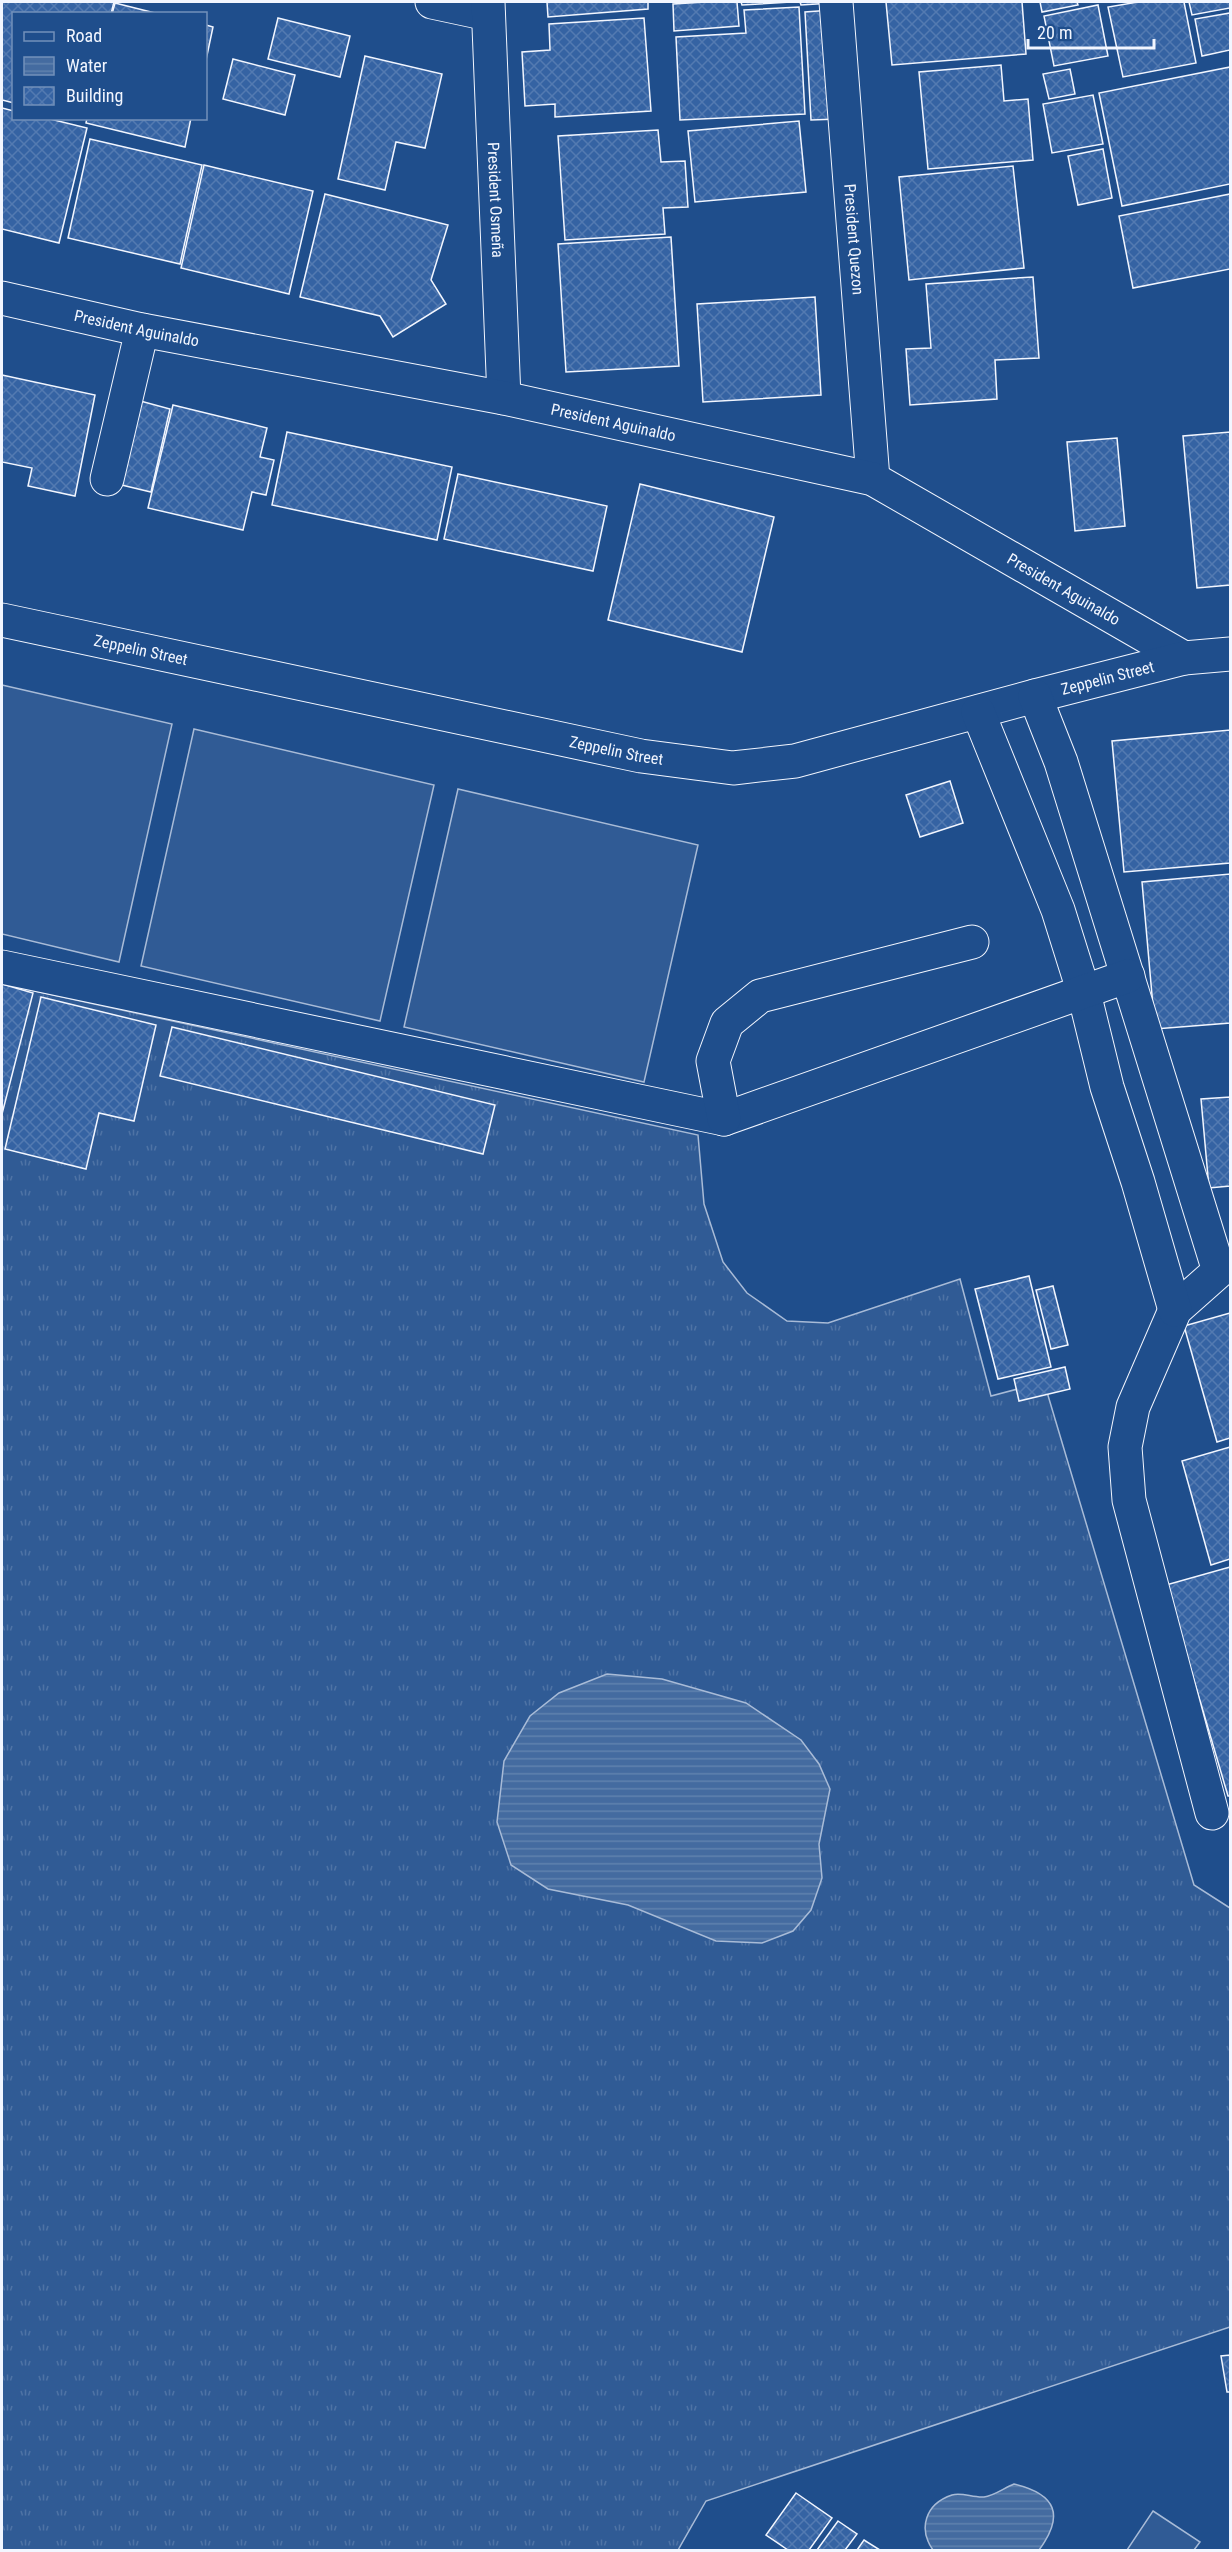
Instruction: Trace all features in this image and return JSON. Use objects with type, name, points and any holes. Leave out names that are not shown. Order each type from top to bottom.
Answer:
[{"type":"street","points":[[432,2],[488,8]]},
{"type":"street","name":"President Quezon","points":[[836,2],[873,478]]},
{"type":"street","name":"President Osmeña","points":[[488,8],[504,398]]},
{"type":"street","name":"President Aguinaldo","points":[[2,298],[142,330],[504,398],[873,478],[1184,658]]},
{"type":"street","points":[[107,479],[142,330]]},
{"type":"street","name":"Zeppelin Street","points":[[2,620],[641,756],[733,768],[795,760],[1184,658],[1230,654]]},
{"type":"street","points":[[1035,696],[1061,762],[1219,1271],[1175,1310],[1133,1407],[1125,1447],[1129,1500],[1212,1813]]},
{"type":"street","points":[[978,712],[1058,910],[1084,993],[1107,1087],[1138,1182],[1175,1310]]},
{"type":"street","points":[[724,1119],[713,1061],[727,1023],[760,996],[972,942]]},
{"type":"street","points":[[2,967],[724,1119],[1128,976]]},
{"type":"green space","points":[[2,984],[698,1135],[704,1204],[723,1262],[747,1293],[787,1321],[828,1323],[960,1279],[991,1396],[1044,1382],[1194,1885],[1230,1908],[1230,2327],[706,2501],[678,2550],[2,2550]]},
{"type":"shaded area","points":[[2,685],[172,724],[119,962],[2,934]]},
{"type":"shaded area","points":[[194,729],[434,785],[380,1021],[141,966]]},
{"type":"shaded area","points":[[458,789],[698,845],[644,1082],[404,1027]]},
{"type":"shaded area","points":[[1153,2511],[1200,2542],[1194,2550],[1127,2550]]},
{"type":"water","points":[[607,1674],[662,1679],[746,1703],[801,1740],[819,1764],[830,1789],[819,1844],[822,1878],[811,1910],[793,1931],[762,1943],[716,1941],[628,1905],[548,1889],[511,1865],[497,1822],[504,1761],[530,1716],[559,1693]]},
{"type":"water","points":[[1014,2484],[1039,2494],[1052,2508],[1054,2516],[1052,2526],[1039,2550],[933,2550],[928,2542],[925,2526],[930,2511],[936,2504],[956,2494],[988,2496]]},
{"type":"building","points":[[2,2],[114,2],[112,12],[12,12],[12,102],[2,100]]},
{"type":"building","points":[[547,2],[648,2],[648,9],[548,17]]},
{"type":"building","points":[[737,2],[739,26],[674,31],[673,4]]},
{"type":"building","points":[[741,2],[791,2],[742,5]]},
{"type":"building","points":[[800,2],[832,2],[832,3],[801,5]]},
{"type":"building","points":[[886,2],[1022,2],[1026,54],[892,65]]},
{"type":"building","points":[[1040,2],[1077,2],[1078,5],[1042,12]]},
{"type":"building","points":[[1138,2],[1184,2],[1196,63],[1123,77],[1108,7]]},
{"type":"building","points":[[1189,2],[1230,2],[1230,8],[1192,15]]},
{"type":"building","points":[[115,3],[151,12],[113,12]]},
{"type":"building","points":[[1098,5],[1108,56],[1054,66],[1044,16]]},
{"type":"building","points":[[799,7],[805,114],[680,120],[676,37],[746,33],[744,10]]},
{"type":"building","points":[[832,10],[838,119],[811,120],[805,12]]},
{"type":"building","points":[[1230,13],[1230,50],[1202,56],[1195,19]]},
{"type":"building","points":[[278,18],[350,36],[340,77],[268,59]]},
{"type":"building","points":[[644,18],[651,111],[555,117],[555,104],[525,106],[522,52],[550,50],[549,24]]},
{"type":"building","points":[[207,25],[213,27],[207,55]]},
{"type":"building","points":[[365,56],[442,74],[425,148],[396,142],[385,190],[338,179]]},
{"type":"building","points":[[233,59],[295,75],[285,115],[223,99]]},
{"type":"building","points":[[1001,65],[1004,101],[1028,99],[1033,160],[928,169],[919,72]]},
{"type":"building","points":[[1230,67],[1230,184],[1122,206],[1099,93]]},
{"type":"building","points":[[1070,69],[1075,94],[1049,99],[1043,74]]},
{"type":"building","points":[[1093,95],[1103,144],[1052,153],[1043,104]]},
{"type":"building","points":[[2,108],[12,110],[12,120],[54,120],[87,128],[59,243],[2,229]]},
{"type":"building","points":[[87,120],[191,120],[185,147],[86,123]]},
{"type":"building","points":[[799,121],[806,192],[695,202],[688,131]]},
{"type":"building","points":[[658,130],[661,162],[685,161],[688,207],[663,208],[665,234],[565,240],[558,136]]},
{"type":"building","points":[[90,139],[202,165],[180,264],[68,238]]},
{"type":"building","points":[[1103,149],[1112,198],[1078,205],[1068,156]]},
{"type":"building","points":[[204,165],[313,191],[289,294],[181,268]]},
{"type":"building","points":[[1013,166],[1024,268],[909,280],[899,177]]},
{"type":"building","points":[[325,194],[448,225],[431,280],[446,304],[393,337],[380,316],[300,297]]},
{"type":"building","points":[[1230,194],[1230,269],[1133,288],[1119,216]]},
{"type":"building","points":[[671,237],[679,366],[566,372],[558,244]]},
{"type":"building","points":[[1033,277],[1039,358],[995,360],[997,399],[910,405],[906,349],[931,348],[926,284]]},
{"type":"building","points":[[815,297],[821,395],[703,402],[697,304]]},
{"type":"building","points":[[2,375],[95,395],[75,496],[28,486],[32,468],[2,462]]},
{"type":"building","points":[[133,399],[170,409],[151,492],[113,483]]},
{"type":"building","points":[[173,405],[267,428],[260,457],[274,460],[266,495],[252,492],[243,530],[148,508]]},
{"type":"building","points":[[287,432],[452,467],[437,540],[272,505]]},
{"type":"building","points":[[1230,432],[1230,585],[1197,588],[1183,436]]},
{"type":"building","points":[[1117,438],[1125,526],[1075,531],[1067,442]]},
{"type":"building","points":[[458,474],[607,506],[593,571],[444,539]]},
{"type":"building","points":[[640,484],[774,517],[742,652],[608,620]]},
{"type":"building","points":[[1230,730],[1230,863],[1124,872],[1112,741]]},
{"type":"building","points":[[950,781],[963,823],[920,837],[906,795]]},
{"type":"building","points":[[1230,874],[1230,1023],[1155,1029],[1142,882]]},
{"type":"building","points":[[2,984],[33,993],[2,1114]]},
{"type":"building","points":[[41,997],[156,1025],[134,1121],[99,1113],[86,1169],[5,1149]]},
{"type":"building","points":[[172,1027],[495,1105],[483,1154],[160,1076]]},
{"type":"building","points":[[1230,1097],[1230,1186],[1209,1188],[1201,1099]]},
{"type":"building","points":[[1029,1276],[1051,1367],[998,1379],[975,1289]]},
{"type":"building","points":[[1053,1286],[1068,1345],[1051,1349],[1036,1290]]},
{"type":"building","points":[[1230,1313],[1230,1438],[1217,1442],[1184,1326]]},
{"type":"building","points":[[1065,1367],[1070,1389],[1019,1401],[1014,1379]]},
{"type":"building","points":[[1230,1447],[1230,1559],[1211,1565],[1182,1461]]},
{"type":"building","points":[[1230,1567],[1230,1796],[1228,1796],[1166,1585]]},
{"type":"building","points":[[1230,2355],[1230,2392],[1227,2392],[1221,2356]]},
{"type":"building","points":[[796,2493],[832,2518],[809,2550],[788,2550],[766,2535]]},
{"type":"building","points":[[838,2521],[857,2534],[845,2550],[817,2550]]},
{"type":"building","points":[[864,2540],[880,2550],[857,2550]]}]
